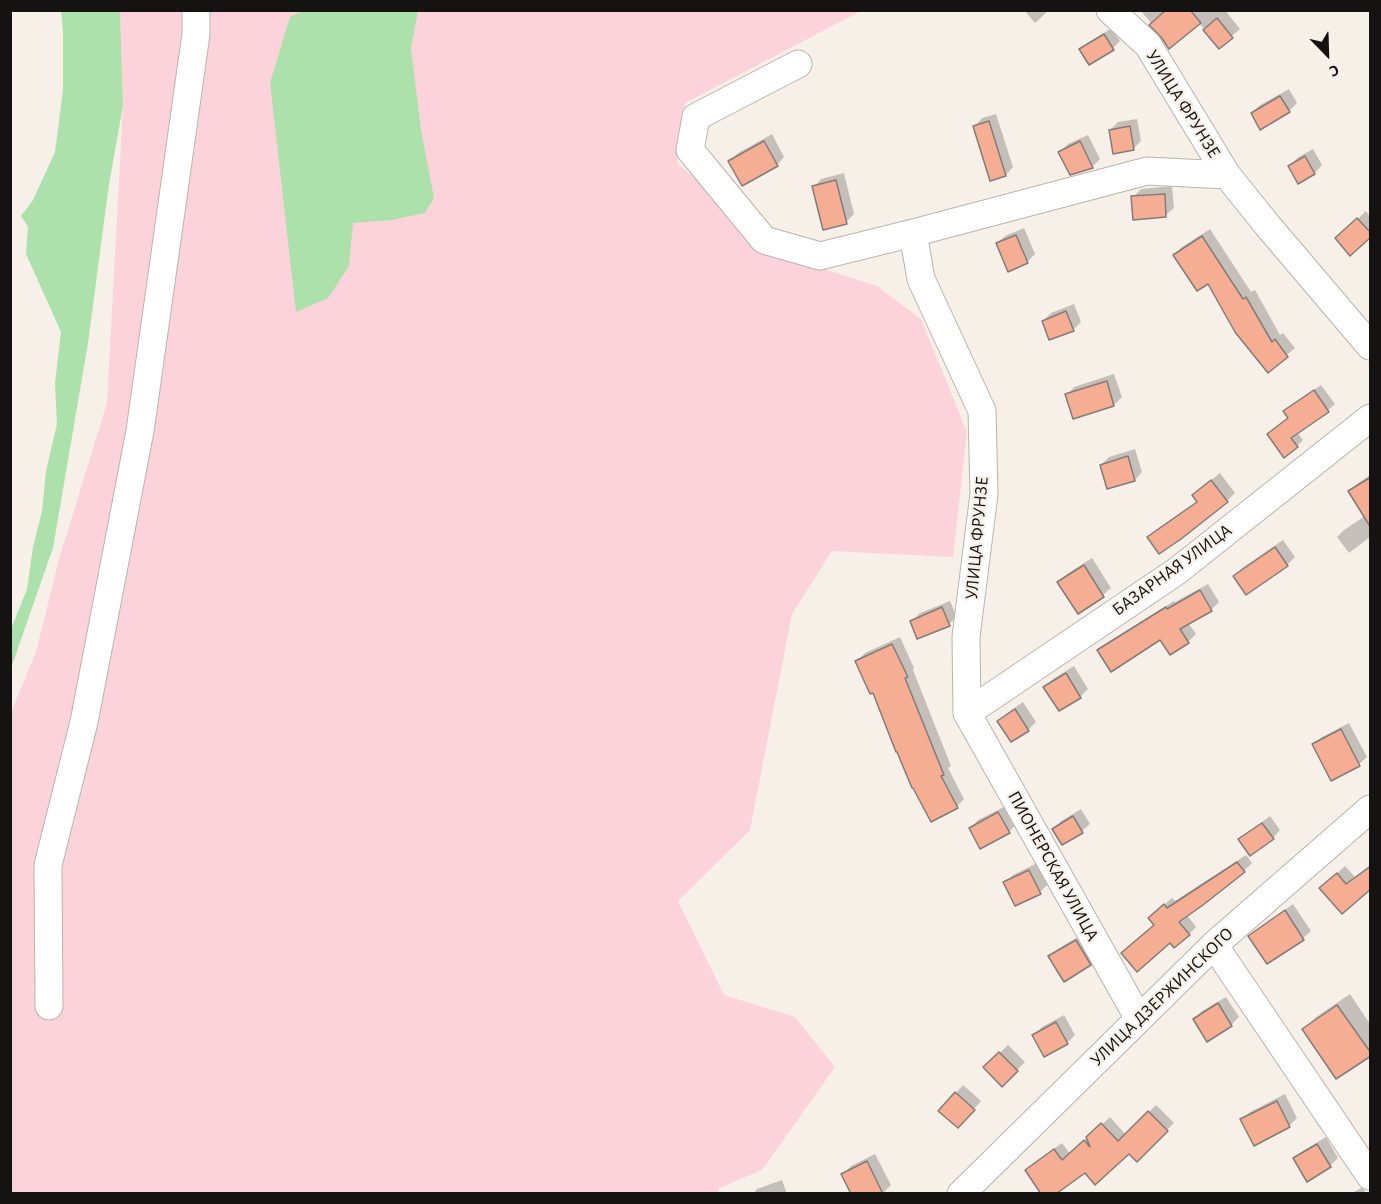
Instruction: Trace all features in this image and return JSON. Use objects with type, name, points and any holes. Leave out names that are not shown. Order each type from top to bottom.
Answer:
[{"type":"street","points":[[49,1006],[48,865],[84,722],[140,431],[196,34],[196,10]]},
{"type":"street","name":"УЛИЦА ФРУНЗЕ","points":[[1110,10],[1148,45],[1227,175],[1371,346]]},
{"type":"street","name":"УЛИЦА ФРУНЗЕ","points":[[798,64],[696,117],[690,150],[764,240],[820,256],[1147,171],[1227,175]]},
{"type":"street","name":"УЛИЦА ФРУНЗЕ","points":[[913,233],[921,279],[982,411],[984,494],[966,637],[968,713]]},
{"type":"street","name":"БАЗАРНАЯ УЛИЦА","points":[[968,713],[1177,571],[1371,418]]},
{"type":"street","name":"ПИОНЕРСКАЯ УЛИЦА","points":[[968,713],[1139,1019]]},
{"type":"street","name":"УЛИЦА ДЗЕРЖИНСКОГО","points":[[962,1194],[1214,945],[1371,809]]},
{"type":"street","points":[[1214,945],[1371,1176]]},
{"type":"shaded area","points":[[304,10],[418,11],[411,48],[421,130],[434,198],[425,213],[392,220],[353,223],[349,266],[328,298],[296,312],[270,83],[290,17]]},
{"type":"shaded area","points":[[61,11],[120,11],[123,106],[109,184],[88,343],[53,548],[11,668],[11,629],[27,589],[33,547],[42,511],[46,471],[57,424],[55,383],[61,332],[26,254],[28,227],[21,216],[33,200],[55,152],[63,90]]},
{"type":"shaded area","points":[[120,11],[861,11],[685,103],[677,163],[786,257],[877,286],[921,319],[967,432],[953,557],[832,551],[792,614],[750,830],[678,901],[724,995],[795,1017],[835,1067],[762,1170],[719,1188],[718,1194],[11,1194],[11,712],[36,652],[59,559],[107,403],[123,106]]},
{"type":"building","points":[[1166,10],[1190,10],[1201,23],[1169,49],[1149,25]]},
{"type":"building","points":[[1217,18],[1233,38],[1219,49],[1203,30]]},
{"type":"building","points":[[1104,34],[1114,50],[1089,65],[1079,49]]},
{"type":"building","points":[[1280,96],[1290,112],[1260,130],[1251,113]]},
{"type":"building","points":[[989,121],[1006,176],[990,181],[973,126]]},
{"type":"building","points":[[1130,126],[1134,150],[1113,154],[1109,130]]},
{"type":"building","points":[[764,141],[778,166],[742,186],[728,161]]},
{"type":"building","points":[[1080,141],[1093,168],[1070,175],[1058,152]]},
{"type":"building","points":[[1305,156],[1315,174],[1298,184],[1288,166]]},
{"type":"building","points":[[836,180],[847,224],[823,230],[812,186]]},
{"type":"building","points":[[1165,194],[1166,217],[1133,220],[1131,196]]},
{"type":"building","points":[[1357,218],[1371,233],[1371,237],[1350,256],[1335,238]]},
{"type":"building","points":[[1016,235],[1028,263],[1008,272],[996,243]]},
{"type":"building","points":[[1202,236],[1243,299],[1246,297],[1272,342],[1275,339],[1288,357],[1268,373],[1235,332],[1208,284],[1197,291],[1173,255]]},
{"type":"building","points":[[1066,311],[1074,331],[1049,340],[1042,321]]},
{"type":"building","points":[[1107,381],[1114,406],[1073,419],[1065,394]]},
{"type":"building","points":[[1314,390],[1329,412],[1291,438],[1298,447],[1284,458],[1267,434],[1288,418],[1283,411]]},
{"type":"building","points":[[1128,456],[1135,481],[1107,489],[1100,465]]},
{"type":"building","points":[[1371,477],[1371,528],[1348,491]]},
{"type":"building","points":[[1211,480],[1228,502],[1159,554],[1147,537],[1197,502],[1192,495]]},
{"type":"building","points":[[1275,547],[1288,566],[1246,595],[1233,576]]},
{"type":"building","points":[[1084,565],[1104,597],[1078,614],[1057,582]]},
{"type":"building","points":[[1200,590],[1212,611],[1180,629],[1189,643],[1170,655],[1160,640],[1111,672],[1097,650],[1166,607],[1167,609]]},
{"type":"building","points":[[942,607],[950,626],[917,639],[910,621]]},
{"type":"building","points":[[892,644],[908,677],[905,678],[944,775],[941,776],[958,808],[931,822],[912,788],[873,693],[870,694],[855,661]]},
{"type":"building","points":[[1066,673],[1081,698],[1059,711],[1043,687]]},
{"type":"building","points":[[1015,709],[1029,731],[1011,742],[997,721]]},
{"type":"building","points":[[1341,729],[1360,766],[1331,781],[1312,744]]},
{"type":"building","points":[[998,812],[1010,833],[980,849],[969,828]]},
{"type":"building","points":[[1073,816],[1083,833],[1062,845],[1052,829]]},
{"type":"building","points":[[1262,823],[1274,839],[1250,856],[1238,839]]},
{"type":"building","points":[[1237,862],[1245,872],[1179,922],[1190,935],[1174,948],[1170,943],[1137,972],[1121,953],[1154,925],[1148,918],[1164,904],[1167,908]]},
{"type":"building","points":[[1371,866],[1371,889],[1342,914],[1319,888],[1337,873],[1346,884]]},
{"type":"building","points":[[1029,870],[1041,894],[1015,906],[1003,882]]},
{"type":"building","points":[[1285,910],[1304,940],[1267,964],[1248,936]]},
{"type":"building","points":[[1076,940],[1091,965],[1064,982],[1048,956]]},
{"type":"building","points":[[1218,1003],[1232,1026],[1207,1042],[1193,1019]]},
{"type":"building","points":[[1337,1005],[1371,1056],[1336,1079],[1302,1029]]},
{"type":"building","points":[[1056,1022],[1068,1044],[1044,1057],[1032,1035]]},
{"type":"building","points":[[999,1052],[1018,1071],[1002,1087],[983,1067]]},
{"type":"building","points":[[955,1092],[975,1110],[958,1128],[938,1111]]},
{"type":"building","points":[[1277,1101],[1290,1127],[1254,1146],[1240,1119]]},
{"type":"building","points":[[1148,1111],[1168,1131],[1137,1162],[1129,1154],[1095,1185],[1085,1173],[1056,1194],[1041,1194],[1025,1170],[1054,1149],[1062,1160],[1084,1140],[1090,1147],[1086,1137],[1101,1123],[1118,1141]]},
{"type":"building","points":[[1317,1144],[1331,1167],[1307,1182],[1293,1158]]},
{"type":"building","points":[[867,1161],[883,1194],[851,1194],[841,1174]]}]
